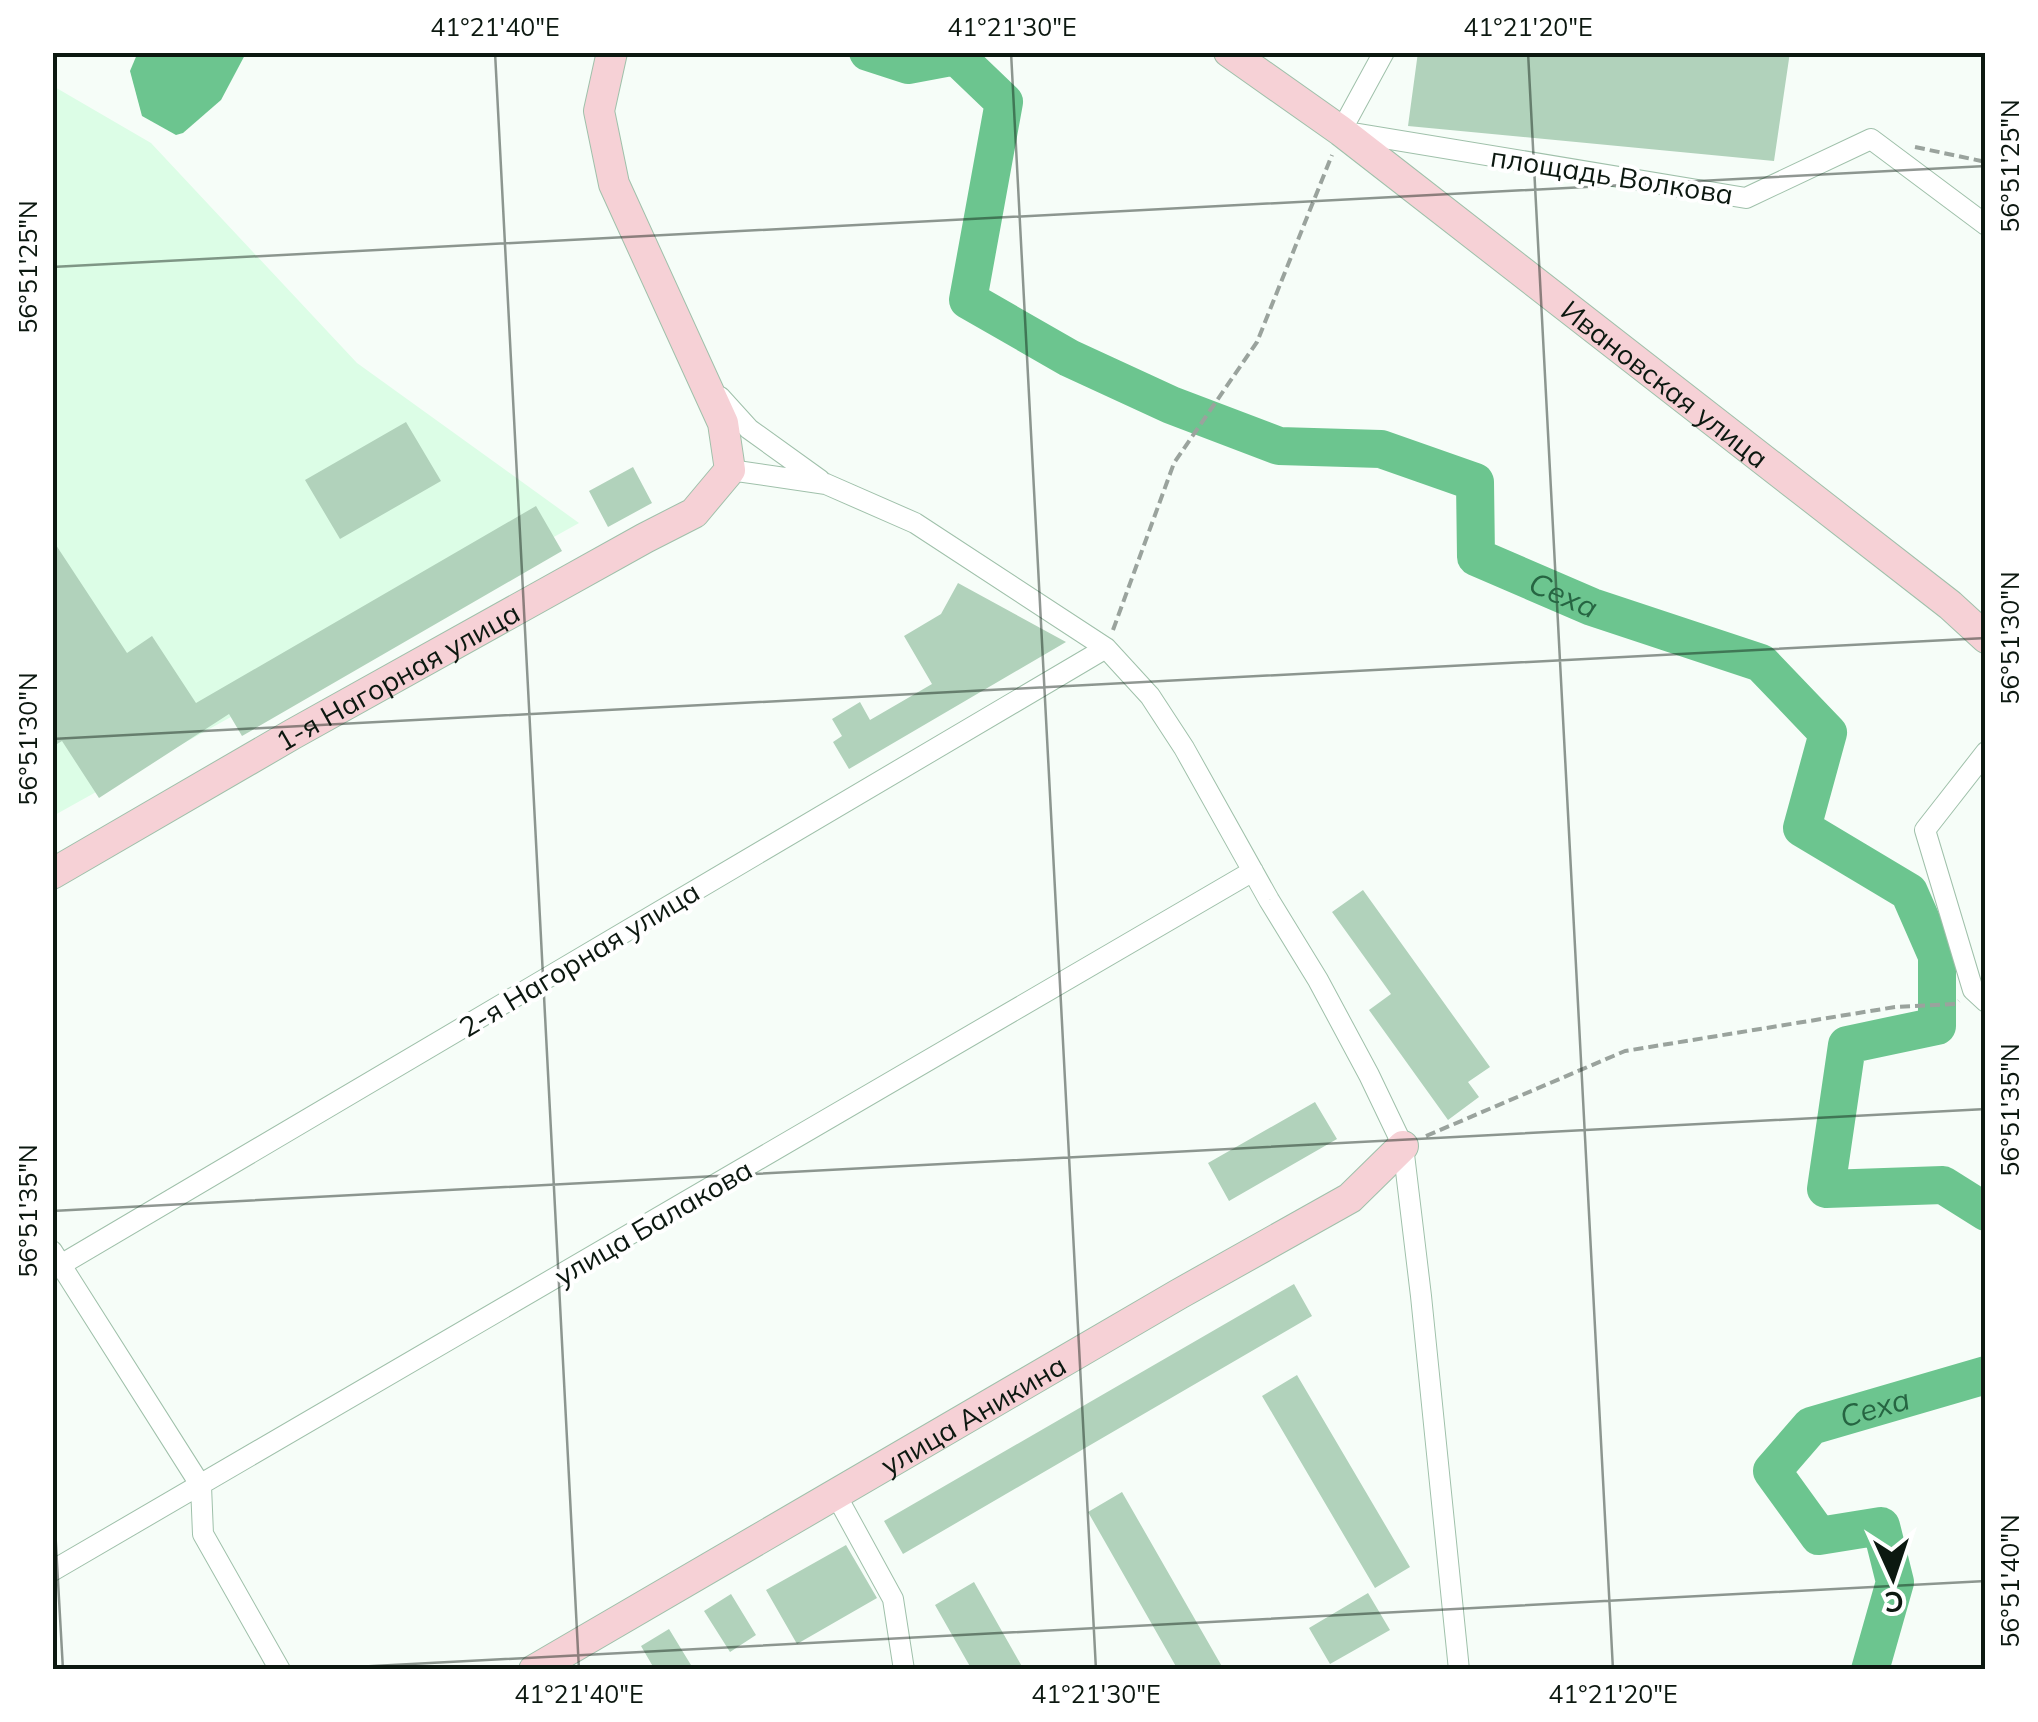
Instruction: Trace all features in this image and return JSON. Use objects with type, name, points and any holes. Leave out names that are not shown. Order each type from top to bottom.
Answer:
[{"type":"street","points":[[612,52],[599,111],[614,184],[723,423],[730,470],[826,484]]},
{"type":"street","name":"Ивановская улица","points":[[1229,52],[1341,131],[1935,593],[1986,638]]},
{"type":"street","points":[[1341,131],[1384,52]]},
{"type":"street","name":"площадь Волкова","points":[[1341,131],[1746,198],[1871,139]]},
{"type":"street","points":[[1871,139],[1986,225]]},
{"type":"street","points":[[700,373],[749,430],[826,484],[914,523],[1106,648],[1150,696],[1184,748],[1327,996],[1403,1146],[1459,1670]]},
{"type":"street","name":"1-я Нагорная улица","points":[[52,874],[310,725],[694,513],[730,470]]},
{"type":"street","name":"2-я Нагорная улица","points":[[56,1262],[1106,648]]},
{"type":"street","points":[[1980,996],[1925,830],[1986,752]]},
{"type":"street","name":"улица Балакова","points":[[52,1571],[1253,871]]},
{"type":"street","name":"улица Аникина","points":[[534,1670],[1350,1198],[1403,1146]]},
{"type":"street","points":[[56,1262],[201,1486],[203,1534],[280,1670]]},
{"type":"street","points":[[836,1494],[893,1598],[904,1670]]},
{"type":"path","points":[[1106,648],[1174,462],[1257,342],[1341,131]]},
{"type":"path","points":[[1871,139],[1986,162]]},
{"type":"path","points":[[1403,1146],[1625,1051],[1895,1007],[1956,1004]]},
{"type":"shaded area","points":[[138,52],[246,53],[221,100],[176,135],[142,116],[130,71]]},
{"type":"shaded area","points":[[53,86],[151,143],[357,363],[579,523],[53,816]]},
{"type":"building","points":[[1418,52],[1790,52],[1774,161],[1408,126]]},
{"type":"building","points":[[406,422],[441,481],[340,539],[305,480]]},
{"type":"building","points":[[633,467],[652,503],[608,527],[589,491]]},
{"type":"building","points":[[536,506],[562,551],[242,736],[229,714],[99,798],[62,741],[52,747],[52,539],[127,653],[152,636],[196,703]]},
{"type":"building","points":[[958,583],[1066,642],[849,769],[833,742],[842,736],[832,719],[860,702],[870,720],[932,684],[904,636],[941,614]]},
{"type":"building","points":[[1363,890],[1490,1067],[1468,1082],[1479,1097],[1448,1120],[1369,1010],[1391,994],[1332,912]]},
{"type":"building","points":[[1315,1102],[1337,1139],[1229,1201],[1208,1163]]},
{"type":"building","points":[[1294,1284],[1312,1316],[903,1554],[884,1521]]},
{"type":"building","points":[[1297,1375],[1410,1567],[1375,1588],[1262,1396]]},
{"type":"building","points":[[1122,1492],[1224,1670],[1178,1670],[1088,1512]]},
{"type":"building","points":[[846,1545],[877,1598],[797,1644],[766,1590]]},
{"type":"building","points":[[974,1582],[1024,1670],[972,1670],[935,1605]]},
{"type":"building","points":[[1368,1593],[1390,1630],[1330,1664],[1309,1628]]},
{"type":"building","points":[[731,1594],[756,1635],[730,1652],[704,1611]]},
{"type":"building","points":[[669,1629],[694,1670],[655,1670],[641,1646]]},
{"type":"waterway","name":"Сеха","points":[[868,52],[908,65],[956,56],[1004,102],[968,300],[1069,358],[1171,405],[1279,446],[1381,449],[1475,482],[1476,557],[1592,607],[1761,663],[1828,733],[1802,828],[1909,892],[1937,956],[1937,1026],[1847,1045],[1826,1189],[1943,1185],[1986,1212]]},
{"type":"waterway","name":"Сеха","points":[[1870,1670],[1895,1582],[1881,1526],[1819,1536],[1772,1471],[1811,1426],[1986,1375]]}]
